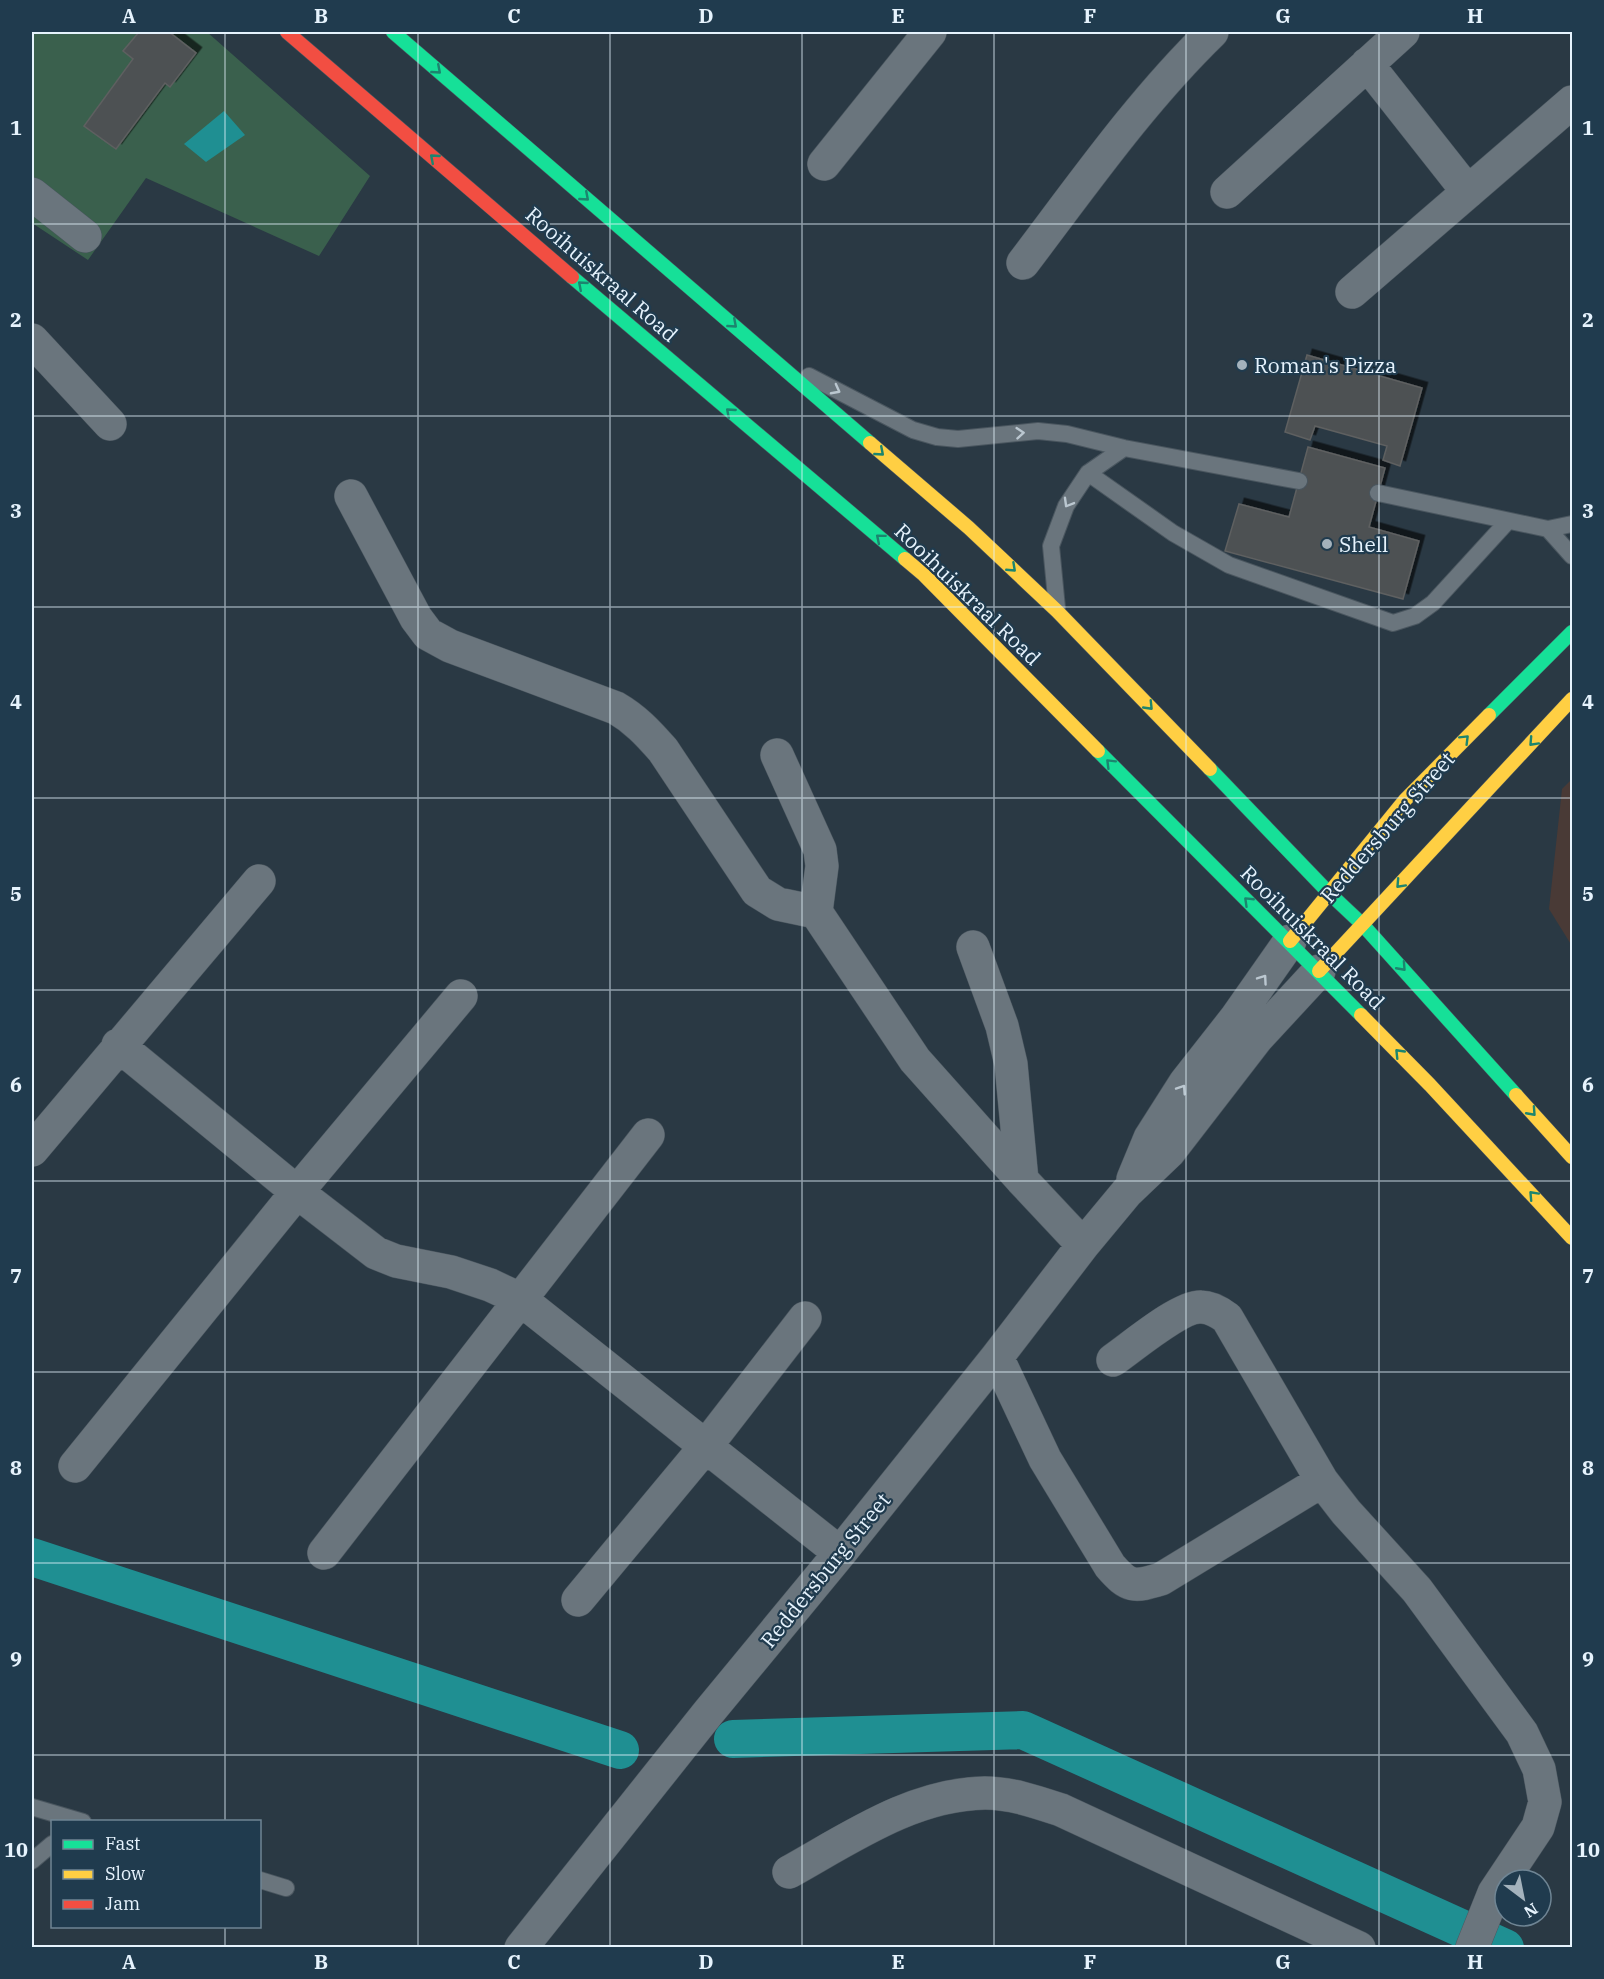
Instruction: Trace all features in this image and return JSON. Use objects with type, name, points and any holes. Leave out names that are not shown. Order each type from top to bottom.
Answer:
[{"type":"main road","name":"Rooihuiskraal Road","points":[[287,32],[924,575],[1205,860],[1320,971],[1572,1238]]},
{"type":"main road","name":"Rooihuiskraal Road","points":[[393,32],[969,528],[1057,611],[1329,893],[1362,924],[1572,1157]]},
{"type":"main road","name":"Reddersburg Street","points":[[1290,941],[1406,800],[1572,632]]},
{"type":"main road","name":"Reddersburg Street","points":[[1320,971],[1572,699]]},
{"type":"street","points":[[824,164],[930,32]]},
{"type":"street","points":[[1023,263],[1137,114],[1212,32]]},
{"type":"street","points":[[1227,192],[1403,32]]},
{"type":"street","points":[[1367,64],[1468,192]]},
{"type":"street","points":[[1352,292],[1572,102]]},
{"type":"street","points":[[32,194],[85,236]]},
{"type":"street","points":[[32,340],[110,424]]},
{"type":"street","points":[[351,496],[416,618],[428,633],[450,646],[616,708],[633,718],[663,750],[757,891],[778,904],[816,912]]},
{"type":"street","points":[[777,755],[820,850],[822,866],[816,912],[915,1060],[1083,1245]]},
{"type":"street","points":[[32,1150],[118,1045],[259,881]]},
{"type":"street","name":"Reddersburg Street","points":[[1127,1192],[1150,1138],[1174,1101],[1290,941]]},
{"type":"street","points":[[973,947],[1002,1026],[1011,1064],[1022,1180]]},
{"type":"street","name":"Reddersburg Street","points":[[521,1947],[998,1357],[1083,1245],[1127,1192],[1169,1152],[1257,1038],[1320,971]]},
{"type":"street","points":[[75,1466],[297,1192],[461,996]]},
{"type":"street","points":[[118,1045],[297,1192],[376,1253],[396,1261],[461,1275],[520,1299],[840,1553]]},
{"type":"street","points":[[324,1552],[648,1135]]},
{"type":"street","points":[[1113,1360],[1185,1310],[1200,1307],[1213,1309],[1227,1317],[1322,1481],[1346,1512],[1417,1590],[1522,1733],[1559,1803],[1538,1827],[1494,1893],[1472,1947]]},
{"type":"street","points":[[578,1600],[706,1446],[805,1318]]},
{"type":"street","points":[[998,1357],[1045,1459],[1110,1566],[1123,1581],[1140,1585],[1161,1579],[1322,1481]]},
{"type":"street","points":[[789,1872],[890,1816],[941,1798],[986,1793],[1029,1800],[1061,1810],[1359,1947]]},
{"type":"lane","points":[[766,353],[913,430],[937,437],[958,439],[1038,431],[1067,434],[1124,448],[1299,481]]},
{"type":"lane","points":[[1057,611],[1051,546],[1066,506],[1088,473],[1124,448]]},
{"type":"lane","points":[[1088,473],[1173,533],[1229,565],[1393,623],[1415,616],[1433,603],[1508,520]]},
{"type":"lane","points":[[1378,494],[1548,529],[1572,524]]},
{"type":"lane","points":[[1548,529],[1572,556]]},
{"type":"lane","points":[[32,1807],[78,1820]]},
{"type":"lane","points":[[32,1861],[51,1845]]},
{"type":"lane","points":[[261,1880],[286,1888]]},
{"type":"shaded area","points":[[32,32],[207,32],[370,176],[319,256],[146,178],[88,260],[32,223]]},
{"type":"shaded area","points":[[224,111],[245,135],[206,162],[184,144]]},
{"type":"shaded area","points":[[1572,779],[1572,946],[1549,909],[1562,789]]},
{"type":"building","points":[[139,32],[169,32],[196,53],[170,87],[165,83],[116,149],[84,126],[133,59],[123,51]]},
{"type":"building","points":[[1307,355],[1422,388],[1400,466],[1383,460],[1387,446],[1315,426],[1310,440],[1285,432]]},
{"type":"building","points":[[1308,447],[1385,468],[1369,527],[1419,541],[1403,599],[1225,551],[1239,504],[1289,517]]},
{"type":"waterway","points":[[32,1557],[620,1750]]},
{"type":"waterway","points":[[733,1739],[1023,1730],[1505,1948]]},
{"type":"traffic: fast","points":[[393,32],[870,443]]},
{"type":"traffic: fast","points":[[572,277],[905,559]]},
{"type":"traffic: fast","points":[[1489,715],[1572,632]]},
{"type":"traffic: fast","points":[[1098,751],[1361,1015]]},
{"type":"traffic: fast","points":[[1210,769],[1329,893],[1362,924],[1516,1095]]},
{"type":"traffic: slow","points":[[870,443],[969,528],[1057,611],[1210,769]]},
{"type":"traffic: slow","points":[[905,559],[924,575],[1098,751]]},
{"type":"traffic: slow","points":[[1319,971],[1572,699]]},
{"type":"traffic: slow","points":[[1290,941],[1405,800],[1489,715]]},
{"type":"traffic: slow","points":[[1361,1015],[1430,1085],[1572,1238]]},
{"type":"traffic: slow","points":[[1516,1095],[1572,1157]]},
{"type":"traffic: jam","points":[[287,32],[572,277]]},
{"type":"place","name":"Roman's Pizza","points":[[1242,365]]},
{"type":"place","name":"Shell","points":[[1327,544]]}]
